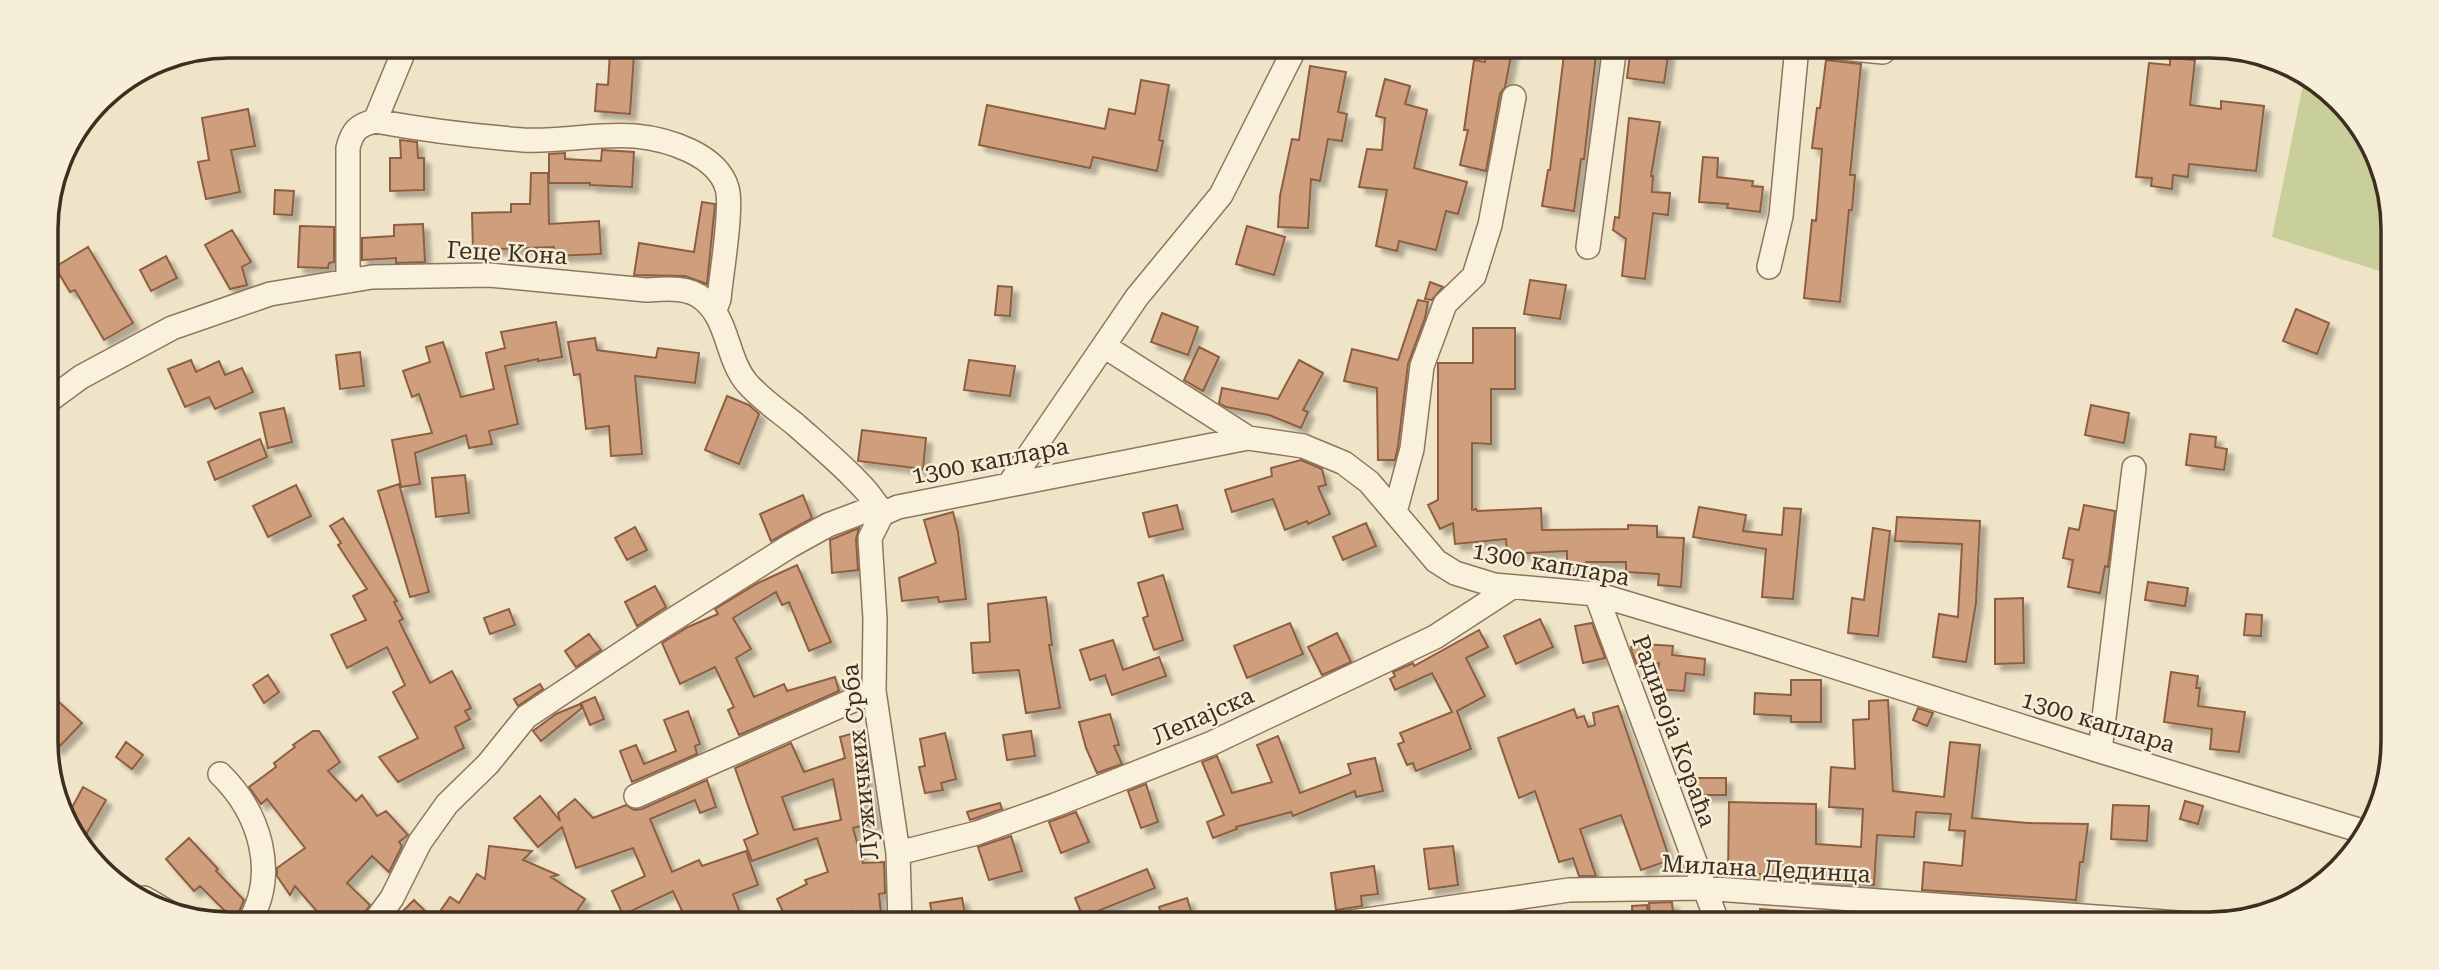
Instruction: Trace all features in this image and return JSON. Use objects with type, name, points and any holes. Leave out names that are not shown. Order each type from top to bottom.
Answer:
[{"type":"street","points":[[375,121],[401,58]]},
{"type":"street","points":[[1010,483],[1137,297],[1221,195],[1290,58]]},
{"type":"street","points":[[1588,247],[1613,58]]},
{"type":"street","points":[[1769,267],[1781,216],[1796,58]]},
{"type":"street","points":[[1395,512],[1412,449],[1422,366],[1445,304],[1474,276],[1490,225],[1514,97]]},
{"type":"street","points":[[348,281],[348,148],[355,130],[363,124],[375,121],[447,133],[527,140],[635,136],[692,150],[716,168],[728,189],[728,214],[715,310],[723,326],[729,351],[746,382],[776,411],[824,448],[869,492],[880,510]]},
{"type":"street","name":"Геце Кона","points":[[58,394],[81,377],[173,328],[270,294],[372,276],[489,275],[689,292],[701,297],[715,310]]},
{"type":"street","points":[[1104,346],[1248,438]]},
{"type":"street","name":"1300 каплара","points":[[382,912],[421,842],[447,804],[488,764],[526,717],[756,566],[828,525],[880,510],[1010,483],[1248,438],[1290,443],[1325,453],[1344,463],[1369,482],[1436,561],[1455,573],[1494,585],[1596,594],[2356,829]]},
{"type":"street","points":[[2100,751],[2134,468]]},
{"type":"street","name":"Лужичких Срба","points":[[880,510],[870,538],[875,619],[874,691],[898,853],[900,912]]},
{"type":"street","name":"Лепајска","points":[[898,853],[1016,819],[1212,743],[1435,637],[1512,587]]},
{"type":"street","name":"Радивоја Кораћа","points":[[1596,594],[1713,912]]},
{"type":"street","points":[[636,796],[874,691]]},
{"type":"street","points":[[220,774],[249,810],[261,845],[264,861],[261,895],[256,912]]},
{"type":"street","name":"Милана Дединца","points":[[1420,912],[1569,890],[1703,888],[2029,912]]},
{"type":"green space","points":[[2303,86],[2339,116],[2368,163],[2380,206],[2381,271],[2272,237]]},
{"type":"building","points":[[610,58],[634,58],[630,114],[595,111],[597,84],[608,85]]},
{"type":"building","points":[[1485,58],[1511,58],[1505,87],[1500,94],[1486,171],[1460,165],[1468,130],[1464,130],[1474,60],[1485,62]]},
{"type":"building","points":[[1564,58],[1596,58],[1584,159],[1581,159],[1574,211],[1542,206],[1550,170]]},
{"type":"building","points":[[1630,58],[1668,58],[1664,83],[1627,78]]},
{"type":"building","points":[[2170,58],[2195,60],[2190,105],[2221,109],[2221,101],[2264,106],[2256,171],[2189,164],[2188,177],[2173,175],[2172,189],[2151,186],[2152,178],[2136,177],[2149,63],[2170,65]]},
{"type":"building","points":[[1826,60],[1861,64],[1850,175],[1855,175],[1852,210],[1849,210],[1840,302],[1804,298],[1812,220],[1816,221],[1822,149],[1812,148]]},
{"type":"building","points":[[1310,66],[1346,72],[1338,112],[1347,114],[1342,141],[1328,139],[1320,181],[1311,179],[1308,228],[1278,227],[1280,196],[1292,139],[1299,140]]},
{"type":"building","points":[[1385,79],[1410,86],[1405,104],[1427,110],[1414,168],[1467,182],[1458,214],[1446,211],[1436,250],[1399,241],[1397,251],[1376,246],[1387,190],[1359,187],[1367,149],[1382,150],[1385,118],[1376,116]]},
{"type":"building","points":[[1141,80],[1169,85],[1159,140],[1163,141],[1157,171],[1093,157],[1090,168],[979,145],[987,105],[1105,129],[1109,109],[1135,114]]},
{"type":"building","points":[[248,109],[255,146],[231,150],[240,192],[206,199],[198,162],[209,160],[202,118]]},
{"type":"building","points":[[1629,118],[1660,122],[1651,176],[1652,192],[1670,193],[1668,215],[1653,213],[1645,279],[1622,276],[1626,239],[1613,230],[1615,217],[1619,218]]},
{"type":"building","points":[[400,140],[417,142],[418,158],[424,158],[424,190],[390,191],[390,158],[401,158]]},
{"type":"building","points":[[602,150],[634,152],[632,187],[549,183],[549,154],[565,153],[565,159],[601,161]]},
{"type":"building","points":[[1703,157],[1718,158],[1717,177],[1753,181],[1752,186],[1763,187],[1760,212],[1727,208],[1728,204],[1699,202]]},
{"type":"building","points":[[531,173],[548,173],[549,224],[599,221],[601,254],[554,256],[554,247],[473,250],[472,213],[511,212],[511,204],[530,204]]},
{"type":"building","points":[[275,190],[294,191],[292,215],[274,214]]},
{"type":"building","points":[[702,202],[715,204],[707,284],[685,276],[634,275],[639,243],[694,252]]},
{"type":"building","points":[[423,224],[425,262],[396,263],[396,258],[362,260],[362,238],[394,236],[394,225]]},
{"type":"building","points":[[300,226],[334,227],[334,262],[329,263],[328,268],[298,267]]},
{"type":"building","points":[[1247,226],[1285,237],[1274,275],[1236,264]]},
{"type":"building","points":[[232,230],[251,262],[242,267],[247,285],[230,289],[205,245]]},
{"type":"building","points":[[88,247],[133,323],[104,340],[75,290],[70,292],[58,272],[58,265]]},
{"type":"building","points":[[166,256],[177,278],[151,291],[140,270]]},
{"type":"building","points":[[1530,280],[1566,285],[1560,319],[1524,314]]},
{"type":"building","points":[[1430,282],[1443,287],[1432,300],[1425,299]]},
{"type":"building","points":[[998,286],[1012,287],[1010,316],[995,315]]},
{"type":"building","points":[[1418,300],[1428,302],[1408,364],[1395,460],[1378,460],[1377,388],[1344,381],[1352,349],[1398,360]]},
{"type":"building","points":[[2296,309],[2329,323],[2317,354],[2283,341]]},
{"type":"building","points":[[1162,313],[1198,327],[1188,355],[1151,342]]},
{"type":"building","points":[[556,322],[562,357],[505,366],[518,424],[489,431],[492,444],[469,448],[466,435],[415,453],[420,484],[401,487],[392,440],[432,433],[419,394],[412,397],[403,371],[430,362],[426,347],[443,342],[461,397],[494,389],[486,353],[505,348],[501,332]]},
{"type":"building","points":[[1473,328],[1515,328],[1515,389],[1491,389],[1491,444],[1472,443],[1472,510],[1541,508],[1542,530],[1657,526],[1657,537],[1684,538],[1681,587],[1658,585],[1659,574],[1626,572],[1626,562],[1586,562],[1586,572],[1567,572],[1567,551],[1507,554],[1506,539],[1455,544],[1453,523],[1440,529],[1428,505],[1438,500],[1438,363],[1473,363]]},
{"type":"building","points":[[595,338],[597,350],[656,358],[658,348],[699,353],[695,383],[635,376],[642,454],[611,456],[609,426],[586,429],[580,374],[574,375],[568,342]]},
{"type":"building","points":[[1199,347],[1219,357],[1203,391],[1184,380]]},
{"type":"building","points":[[360,352],[364,386],[340,389],[336,355]]},
{"type":"building","points":[[191,360],[196,372],[219,361],[225,375],[242,368],[253,392],[215,409],[209,397],[185,407],[168,369]]},
{"type":"building","points":[[969,360],[1015,366],[1010,396],[964,390]]},
{"type":"building","points":[[1299,360],[1323,373],[1303,410],[1308,412],[1301,428],[1269,415],[1226,407],[1219,403],[1222,388],[1278,399]]},
{"type":"building","points":[[727,396],[749,405],[759,414],[739,464],[705,450]]},
{"type":"building","points":[[2091,405],[2129,413],[2124,443],[2085,435]]},
{"type":"building","points":[[284,408],[292,442],[268,448],[260,413]]},
{"type":"building","points":[[862,430],[926,438],[923,469],[858,461]]},
{"type":"building","points":[[2190,434],[2216,437],[2215,447],[2227,449],[2224,470],[2186,465]]},
{"type":"building","points":[[260,439],[267,457],[215,480],[208,462]]},
{"type":"building","points":[[1301,460],[1322,469],[1326,485],[1318,487],[1330,514],[1285,530],[1273,499],[1232,512],[1225,490],[1272,476],[1271,468]]},
{"type":"building","points":[[465,475],[469,513],[436,517],[432,478]]},
{"type":"building","points":[[399,484],[429,592],[410,597],[378,491]]},
{"type":"building","points":[[296,485],[311,516],[268,537],[253,506]]},
{"type":"building","points":[[803,495],[812,518],[771,541],[760,514]]},
{"type":"building","points":[[1177,505],[1183,529],[1149,537],[1143,513]]},
{"type":"building","points":[[2084,505],[2115,511],[2108,567],[2105,566],[2100,593],[2068,587],[2073,560],[2063,558],[2069,528],[2079,530]]},
{"type":"building","points":[[1699,507],[1746,515],[1743,531],[1782,535],[1784,508],[1801,509],[1793,599],[1762,597],[1766,549],[1693,537]]},
{"type":"building","points":[[953,512],[966,599],[939,602],[938,597],[902,601],[899,578],[936,563],[924,520]]},
{"type":"building","points":[[1897,517],[1980,521],[1976,603],[1966,662],[1933,657],[1939,614],[1958,617],[1962,544],[1895,541]]},
{"type":"building","points":[[343,518],[397,601],[394,602],[403,619],[399,621],[430,683],[452,671],[471,708],[465,711],[470,719],[455,727],[464,748],[398,782],[379,757],[418,738],[393,692],[405,685],[387,647],[347,668],[331,635],[366,620],[353,596],[367,589],[338,545],[341,543],[330,526]]},
{"type":"building","points":[[1366,523],[1376,546],[1343,560],[1333,537]]},
{"type":"building","points":[[635,527],[647,550],[627,560],[615,538]]},
{"type":"building","points":[[859,528],[856,539],[858,570],[832,573],[830,540]]},
{"type":"building","points":[[1873,528],[1890,531],[1878,636],[1848,633],[1852,598],[1864,600]]},
{"type":"building","points":[[797,565],[831,642],[809,651],[789,602],[782,605],[776,592],[733,618],[751,649],[736,658],[754,697],[784,684],[787,691],[835,677],[839,691],[739,735],[728,710],[734,707],[715,667],[680,684],[662,643],[688,627],[718,614],[715,609],[758,583]]},
{"type":"building","points":[[1163,575],[1183,640],[1154,650],[1143,618],[1148,616],[1138,583]]},
{"type":"building","points":[[2148,582],[2188,588],[2185,606],[2145,600]]},
{"type":"building","points":[[655,586],[666,607],[637,626],[625,602]]},
{"type":"building","points":[[1046,597],[1052,645],[1049,645],[1060,708],[1026,713],[1019,670],[973,673],[971,643],[990,642],[988,604]]},
{"type":"building","points":[[2023,598],[2024,663],[1995,664],[1995,599]]},
{"type":"building","points":[[509,609],[515,625],[490,634],[484,618]]},
{"type":"building","points":[[2246,614],[2262,615],[2261,636],[2244,635]]},
{"type":"building","points":[[1540,619],[1553,647],[1516,664],[1504,636]]},
{"type":"building","points":[[1290,623],[1303,654],[1247,678],[1234,646]]},
{"type":"building","points":[[1592,623],[1605,658],[1583,663],[1575,626]]},
{"type":"building","points":[[1479,630],[1488,647],[1466,658],[1485,696],[1457,711],[1471,749],[1416,771],[1413,763],[1407,765],[1398,744],[1404,742],[1400,733],[1452,712],[1432,673],[1395,690],[1390,679],[1395,676],[1393,672],[1413,663],[1414,666]]},
{"type":"building","points":[[1337,633],[1351,662],[1322,675],[1308,647]]},
{"type":"building","points":[[589,634],[601,650],[576,667],[565,651]]},
{"type":"building","points":[[1113,640],[1123,670],[1159,657],[1166,676],[1112,695],[1105,675],[1090,680],[1080,650]]},
{"type":"building","points":[[1644,644],[1673,646],[1672,655],[1705,659],[1704,675],[1686,673],[1684,691],[1656,689],[1659,663],[1638,668],[1632,652],[1631,647]]},
{"type":"building","points":[[2171,672],[2198,676],[2198,706],[2245,712],[2239,752],[2210,749],[2212,729],[2164,722]]},
{"type":"building","points":[[268,675],[279,692],[264,703],[253,685]]},
{"type":"building","points":[[1791,680],[1821,680],[1821,722],[1791,722],[1791,716],[1754,714],[1755,693],[1791,695]]},
{"type":"building","points":[[540,684],[543,689],[518,706],[514,699]]},
{"type":"building","points":[[595,697],[604,719],[590,725],[581,703]]},
{"type":"building","points":[[1888,700],[1893,791],[1944,797],[1950,742],[1980,745],[1972,818],[2028,823],[2088,824],[2076,900],[1922,890],[1924,862],[1962,866],[1965,831],[1949,830],[1951,814],[1916,812],[1914,837],[1877,835],[1874,885],[1783,879],[1783,874],[1728,874],[1729,802],[1816,804],[1816,844],[1861,847],[1863,809],[1829,807],[1831,767],[1855,769],[1853,720],[1869,719],[1869,701]]},
{"type":"building","points":[[58,701],[82,723],[58,748]]},
{"type":"building","points":[[580,704],[582,708],[541,741],[533,731],[556,714]]},
{"type":"building","points":[[1618,706],[1670,860],[1641,870],[1621,815],[1580,829],[1596,876],[1579,876],[1573,858],[1559,862],[1535,791],[1519,798],[1498,738],[1574,709],[1577,718],[1584,716],[1588,727],[1595,725],[1593,713]]},
{"type":"building","points":[[1918,708],[1933,713],[1927,726],[1913,720]]},
{"type":"building","points":[[688,711],[700,744],[695,746],[697,754],[632,782],[620,751],[636,745],[644,764],[676,751],[664,720]]},
{"type":"building","points":[[1110,714],[1119,745],[1114,746],[1122,764],[1097,773],[1079,722]]},
{"type":"building","points":[[866,730],[870,759],[863,761],[875,823],[853,828],[863,863],[884,862],[885,893],[879,894],[881,912],[783,912],[777,899],[807,884],[805,880],[828,872],[817,838],[752,861],[744,840],[758,834],[735,768],[791,743],[804,772],[845,758],[840,737]],"holes":[[[833,779],[841,820],[794,830],[782,797]]]},
{"type":"building","points":[[313,731],[319,731],[340,762],[328,771],[356,801],[362,795],[377,816],[386,811],[408,835],[399,842],[402,846],[389,872],[372,856],[347,883],[370,905],[365,912],[318,912],[295,886],[290,895],[277,876],[277,868],[305,848],[267,799],[261,804],[249,787],[276,767],[274,763],[295,747],[293,745]]},
{"type":"building","points":[[1031,731],[1035,756],[1007,760],[1003,735]]},
{"type":"building","points":[[945,733],[956,779],[941,783],[943,790],[925,793],[919,767],[925,766],[920,739]]},
{"type":"building","points":[[1278,736],[1300,793],[1351,774],[1348,764],[1375,758],[1383,791],[1356,797],[1355,791],[1293,816],[1291,812],[1236,827],[1237,829],[1213,838],[1207,822],[1224,815],[1202,762],[1217,756],[1232,793],[1272,782],[1257,745]]},
{"type":"building","points":[[126,742],[143,755],[132,769],[116,757]]},
{"type":"building","points":[[1692,778],[1726,778],[1726,795],[1691,795]]},
{"type":"building","points":[[707,780],[716,807],[700,813],[695,800],[650,819],[672,872],[699,860],[702,866],[746,851],[758,885],[733,894],[740,912],[683,912],[673,891],[629,912],[622,912],[612,891],[645,876],[633,848],[576,868],[562,827],[538,847],[514,818],[540,796],[560,821],[558,813],[575,799],[593,818],[626,805],[634,810],[642,809]]},
{"type":"building","points":[[1146,784],[1158,822],[1141,828],[1128,791]]},
{"type":"building","points":[[83,787],[106,800],[86,834],[72,808]]},
{"type":"building","points":[[2185,801],[2203,806],[2198,824],[2180,819]]},
{"type":"building","points":[[1000,803],[1002,809],[970,820],[967,812]]},
{"type":"building","points":[[2113,805],[2149,806],[2147,841],[2111,839]]},
{"type":"building","points":[[1076,812],[1089,842],[1061,853],[1049,822]]},
{"type":"building","points":[[1011,836],[1022,871],[989,880],[978,847]]},
{"type":"building","points":[[189,838],[244,900],[239,912],[226,912],[200,886],[194,891],[166,859]]},
{"type":"building","points":[[489,846],[532,851],[523,860],[558,875],[551,877],[585,899],[576,912],[440,912],[450,897],[459,903],[477,874],[485,879]]},
{"type":"building","points":[[1453,846],[1458,885],[1429,889],[1424,849]]},
{"type":"building","points":[[1374,866],[1378,894],[1361,896],[1362,906],[1336,910],[1331,873]]},
{"type":"building","points":[[1147,869],[1155,888],[1095,912],[1081,912],[1075,898]]},
{"type":"building","points":[[962,898],[965,912],[932,912],[930,903]]},
{"type":"building","points":[[1187,898],[1191,912],[1160,912],[1159,907]]},
{"type":"building","points":[[414,900],[426,912],[402,912]]},
{"type":"building","points":[[1672,902],[1673,912],[1650,912],[1649,903]]},
{"type":"building","points":[[1647,905],[1648,912],[1632,912],[1632,906]]},
{"type":"building","points":[[1760,909],[1805,912],[1760,912]]}]
